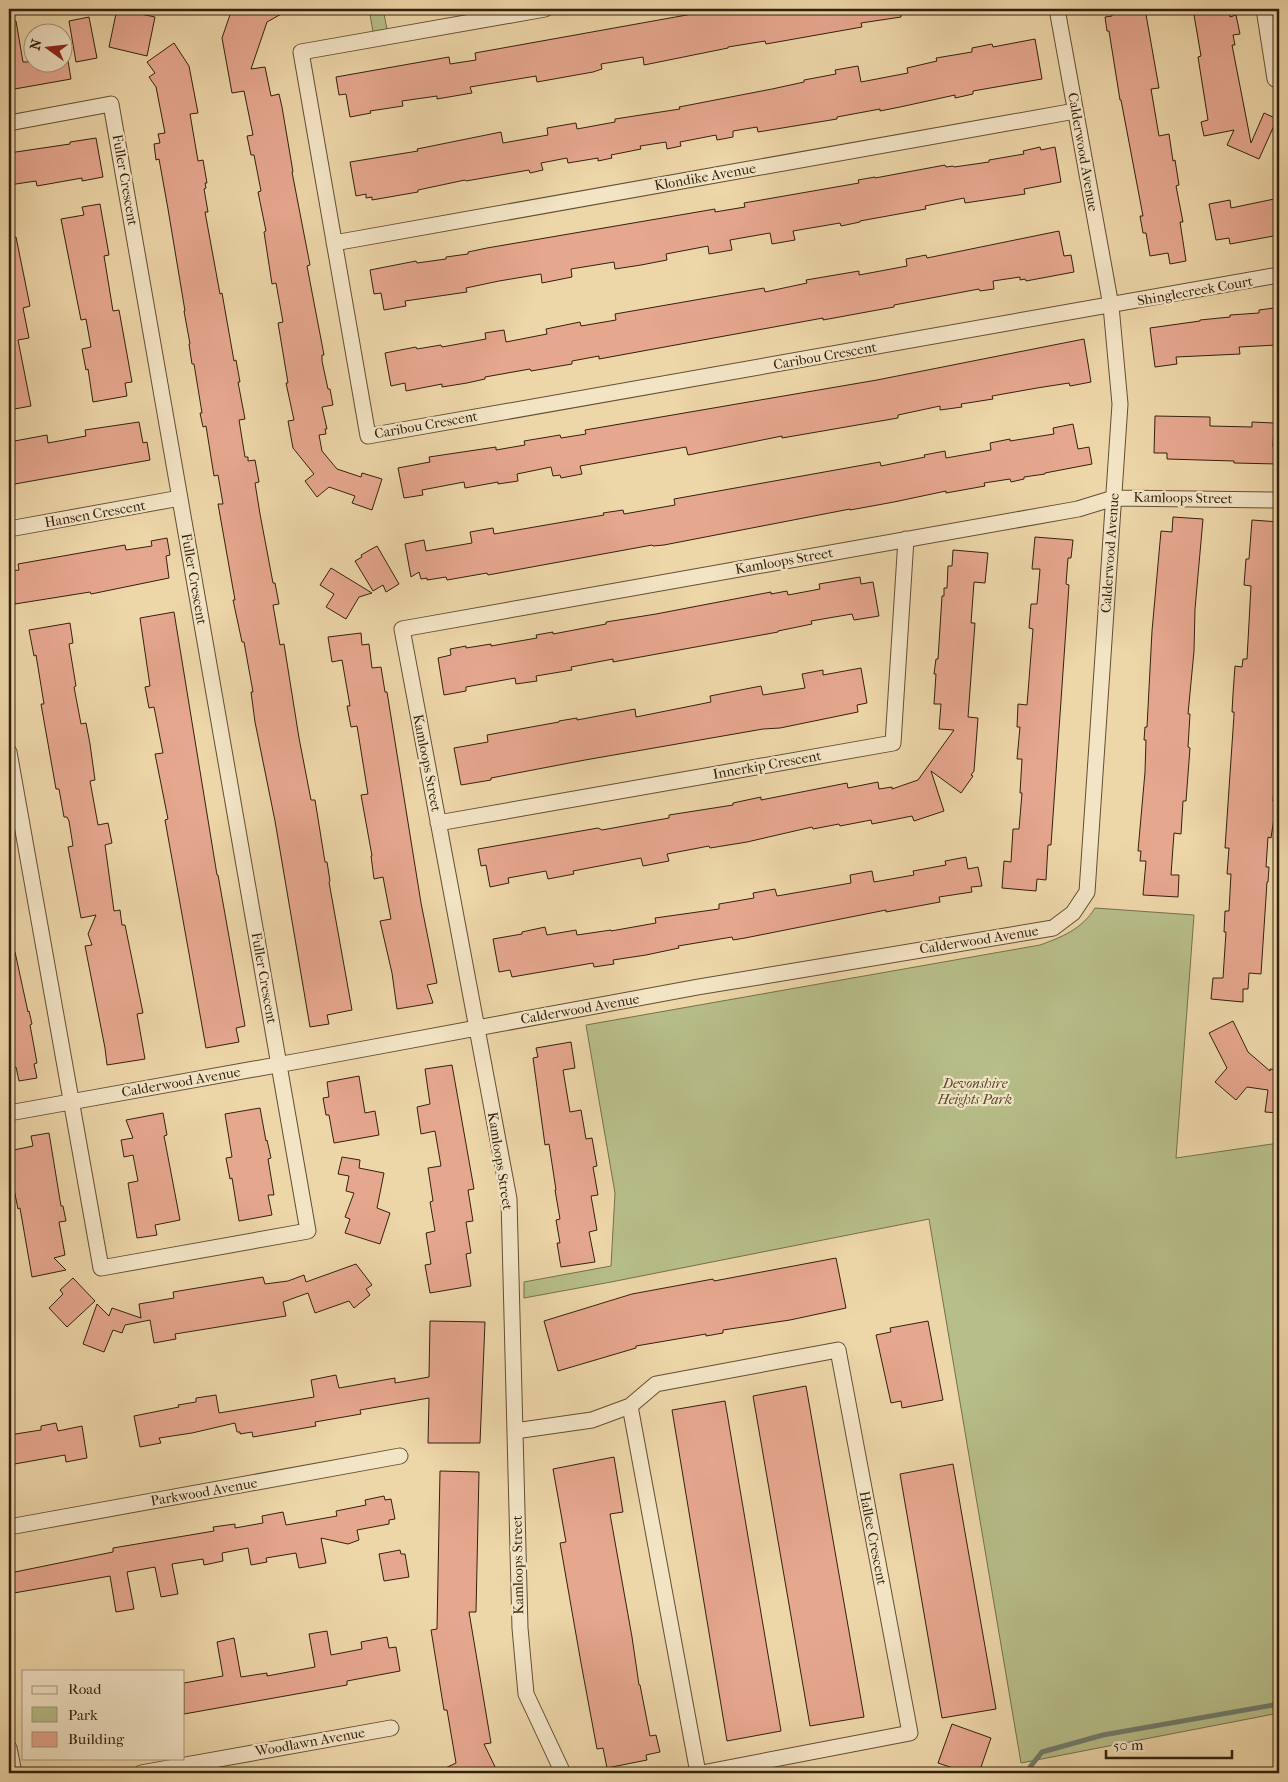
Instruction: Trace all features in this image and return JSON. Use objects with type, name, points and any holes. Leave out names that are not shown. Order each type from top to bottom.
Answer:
[{"type":"street","name":"Caribou Crescent","points":[[545,9],[301,52],[368,436],[1111,306]]},
{"type":"street","name":"Calderwood Avenue","points":[[9,1113],[280,1065],[698,987],[1053,928],[1073,913],[1088,892],[1120,404],[1111,306],[1057,9]]},
{"type":"street","points":[[1264,9],[1275,78],[1279,78]]},
{"type":"street","name":"Fuller Crescent","points":[[9,123],[112,104],[308,1231],[101,1268],[9,752]]},
{"type":"street","name":"Klondike Avenue","points":[[334,243],[1075,111]]},
{"type":"street","name":"Shinglecreek Court","points":[[1111,306],[1279,276]]},
{"type":"street","name":"Hansen Crescent","points":[[9,529],[180,498]]},
{"type":"street","name":"Kamloops Street","points":[[563,1773],[526,1694],[520,1628],[509,1199],[402,629],[1078,509],[1114,498],[1279,500]]},
{"type":"street","name":"Innerkip Crescent","points":[[438,823],[893,744],[906,539]]},
{"type":"street","name":"Hallee Crescent","points":[[515,1431],[592,1420],[630,1406],[656,1384],[838,1350],[910,1733],[700,1773],[630,1406]]},
{"type":"street","name":"Parkwood Avenue","points":[[9,1527],[400,1456]]},
{"type":"street","name":"Woodlawn Avenue","points":[[141,1773],[391,1728]]},
{"type":"street","points":[[9,1748],[14,1773]]},
{"type":"green space","points":[[369,9],[383,9],[387,29],[373,32]]},
{"type":"green space","name":"Devonshire Heights Park","points":[[1095,908],[1194,915],[1176,1158],[1279,1143],[1279,1713],[1021,1763],[929,1219],[524,1298],[524,1282],[611,1266],[615,1193],[586,1025],[1040,945],[1078,927]]},
{"type":"building","points":[[117,9],[155,17],[147,56],[109,47]]},
{"type":"building","points":[[232,9],[290,9],[267,22],[251,69],[265,67],[271,96],[279,94],[282,107],[310,265],[307,266],[324,355],[322,355],[322,361],[333,405],[322,407],[327,429],[325,429],[326,434],[319,435],[322,451],[337,469],[361,477],[362,473],[382,479],[372,510],[352,503],[355,496],[329,487],[317,497],[305,481],[314,474],[293,448],[288,421],[294,420],[286,383],[288,383],[278,323],[283,322],[276,283],[272,284],[264,232],[266,231],[258,192],[261,191],[254,155],[251,155],[247,136],[253,135],[244,91],[232,93],[222,38]]},
{"type":"building","points":[[720,9],[900,9],[901,17],[861,23],[862,27],[766,44],[765,41],[728,47],[644,65],[643,57],[601,64],[602,69],[593,72],[537,82],[536,76],[470,87],[472,93],[437,99],[437,96],[402,101],[403,106],[370,111],[371,113],[350,117],[346,94],[339,95],[336,77],[449,57],[450,64],[476,60],[475,53]]},
{"type":"building","points":[[1111,9],[1145,9],[1159,88],[1151,89],[1159,136],[1169,134],[1173,161],[1175,160],[1179,185],[1176,186],[1183,222],[1180,222],[1186,261],[1170,264],[1168,253],[1150,256],[1146,233],[1143,233],[1140,216],[1143,216],[1105,17],[1112,16]]},
{"type":"building","points":[[1193,9],[1229,9],[1230,17],[1236,15],[1240,34],[1233,35],[1235,45],[1232,45],[1251,143],[1264,113],[1277,119],[1259,159],[1227,145],[1234,130],[1204,136],[1201,122],[1208,120],[1198,57],[1201,56]]},
{"type":"building","points":[[89,17],[97,58],[76,62],[72,39],[72,22],[69,21]]},
{"type":"building","points":[[16,21],[22,56],[22,72],[70,72],[71,79],[9,90],[9,22]]},
{"type":"building","points":[[1035,39],[1042,79],[973,91],[973,94],[955,98],[955,95],[880,111],[880,109],[837,117],[837,119],[758,132],[757,127],[733,131],[733,137],[717,140],[716,135],[680,142],[681,146],[667,149],[666,142],[640,146],[641,149],[611,155],[612,158],[598,161],[598,158],[568,163],[567,158],[541,163],[543,170],[530,173],[529,170],[465,180],[418,190],[418,192],[372,200],[372,197],[366,198],[366,194],[356,196],[350,162],[418,151],[417,149],[501,132],[503,143],[548,135],[547,128],[576,123],[577,129],[615,122],[615,119],[680,109],[679,107],[804,82],[804,80],[836,74],[835,70],[858,66],[861,82],[908,73],[907,68],[937,61],[936,58],[972,52],[972,48],[992,44],[993,47]]},
{"type":"building","points":[[174,43],[189,66],[198,113],[190,114],[198,161],[203,160],[207,183],[205,183],[206,188],[204,189],[208,212],[205,212],[220,294],[222,293],[234,361],[236,360],[240,382],[238,382],[245,419],[239,420],[245,457],[248,457],[248,461],[255,460],[259,482],[255,483],[260,514],[273,583],[275,583],[279,604],[273,605],[280,645],[284,644],[311,800],[315,800],[352,1010],[327,1015],[329,1024],[310,1027],[275,821],[255,722],[251,692],[253,692],[244,642],[242,642],[233,600],[235,600],[218,504],[223,504],[218,475],[214,476],[206,426],[203,427],[200,413],[202,413],[194,364],[192,364],[168,209],[159,159],[156,160],[154,144],[160,143],[158,134],[165,133],[156,87],[149,77],[155,73],[147,62]]},
{"type":"building","points":[[96,138],[103,177],[82,181],[82,178],[37,186],[36,181],[9,185],[9,153]]},
{"type":"building","points":[[1040,147],[1041,150],[1055,147],[1061,182],[1024,189],[1025,194],[965,203],[964,198],[925,206],[926,209],[841,226],[840,223],[793,231],[795,240],[772,244],[770,233],[730,240],[732,250],[709,254],[708,246],[666,254],[667,260],[641,265],[615,269],[614,262],[571,269],[572,277],[542,283],[541,274],[499,281],[466,288],[467,292],[405,301],[406,306],[384,310],[381,293],[374,294],[370,270],[416,261],[417,263],[446,259],[446,257],[468,254],[468,252],[487,248],[715,209],[715,212],[745,207],[744,203],[859,183],[858,180],[945,165],[946,167],[954,167],[989,162],[989,160],[1024,154],[1023,151]]},
{"type":"building","points":[[1279,198],[1279,235],[1230,244],[1229,238],[1216,240],[1209,204],[1230,200],[1231,208]]},
{"type":"building","points":[[100,204],[109,255],[104,256],[113,311],[119,310],[132,382],[125,383],[127,396],[93,402],[88,369],[86,370],[82,349],[91,347],[86,319],[81,320],[61,219],[84,215],[82,207]]},
{"type":"building","points":[[1059,231],[1064,256],[1071,255],[1074,272],[1026,281],[1025,279],[1020,280],[1020,277],[993,281],[994,289],[980,291],[979,289],[894,305],[894,307],[599,359],[599,356],[572,361],[572,364],[485,377],[485,379],[467,383],[442,387],[442,384],[406,391],[405,383],[391,386],[385,353],[416,347],[417,349],[441,345],[442,347],[486,339],[485,333],[504,330],[506,342],[547,334],[546,329],[580,322],[581,326],[616,320],[615,314],[764,288],[765,292],[807,283],[806,280],[859,271],[859,275],[907,266],[906,259],[926,255],[927,258]]},
{"type":"building","points":[[16,237],[30,306],[23,308],[29,338],[18,340],[31,406],[9,410],[9,238]]},
{"type":"building","points":[[1274,308],[1277,345],[1239,347],[1240,354],[1176,357],[1177,364],[1155,367],[1150,328],[1230,317],[1230,315],[1259,313],[1259,310]]},
{"type":"building","points":[[1084,339],[1091,382],[1070,386],[1069,383],[992,396],[993,399],[961,404],[962,407],[940,410],[940,406],[898,415],[898,418],[782,438],[782,436],[688,455],[686,447],[580,466],[582,474],[561,478],[560,475],[553,476],[551,467],[517,474],[518,481],[498,484],[498,482],[465,488],[464,482],[422,490],[423,495],[404,498],[398,468],[430,462],[429,457],[496,447],[496,450],[525,445],[524,441],[560,435],[561,438],[586,434],[585,430],[877,380]]},
{"type":"building","points":[[1155,416],[1210,417],[1210,426],[1252,427],[1252,422],[1274,423],[1273,447],[1279,447],[1278,464],[1167,459],[1167,453],[1154,453]]},
{"type":"building","points":[[139,422],[143,443],[147,442],[150,460],[9,485],[9,442],[47,435],[48,443],[86,436],[85,430]]},
{"type":"building","points":[[1073,424],[1078,449],[1089,447],[1092,464],[1024,477],[1024,479],[1011,482],[1010,479],[984,483],[985,486],[946,493],[946,491],[664,545],[652,545],[488,575],[487,573],[447,580],[446,577],[427,580],[427,578],[421,579],[419,572],[411,577],[405,544],[424,540],[426,551],[472,543],[470,532],[493,528],[494,534],[604,515],[603,513],[623,510],[624,514],[675,505],[674,499],[880,462],[881,466],[945,451],[946,458],[991,450],[990,443],[1054,434],[1053,428]]},
{"type":"building","points":[[1173,517],[1203,519],[1188,714],[1190,714],[1188,747],[1190,748],[1186,801],[1183,801],[1181,834],[1174,833],[1171,875],[1179,875],[1178,897],[1143,895],[1146,861],[1140,861],[1141,851],[1138,851],[1145,772],[1146,740],[1144,740],[1145,727],[1147,727],[1152,631],[1161,531],[1172,532]]},
{"type":"building","points":[[1252,520],[1279,522],[1279,723],[1273,801],[1274,818],[1271,838],[1268,837],[1266,867],[1269,867],[1261,974],[1249,973],[1248,989],[1243,989],[1243,1002],[1211,999],[1213,978],[1223,978],[1226,932],[1224,932],[1225,911],[1229,911],[1231,874],[1227,874],[1229,848],[1225,848],[1234,715],[1234,712],[1232,712],[1233,694],[1235,666],[1242,667],[1243,659],[1247,659],[1251,586],[1244,585],[1246,559],[1249,559]]},
{"type":"building","points":[[1035,537],[1073,540],[1071,558],[1068,558],[1066,584],[1069,585],[1051,845],[1048,845],[1046,880],[1037,879],[1036,891],[1002,888],[1004,861],[1011,862],[1013,829],[1019,829],[1022,759],[1017,759],[1020,727],[1017,727],[1018,704],[1027,705],[1033,629],[1029,628],[1031,604],[1037,604],[1040,569],[1032,569]]},
{"type":"building","points":[[167,538],[170,555],[166,556],[169,578],[91,594],[90,592],[15,604],[10,571],[19,570],[18,564],[125,545],[126,550],[152,546],[151,541]]},
{"type":"building","points":[[377,546],[399,584],[386,592],[383,585],[373,591],[355,561],[362,557],[361,555]]},
{"type":"building","points":[[953,550],[988,553],[985,583],[974,582],[971,623],[975,623],[968,717],[978,718],[974,771],[971,775],[973,776],[961,793],[931,771],[944,811],[914,821],[912,816],[872,824],[871,820],[840,826],[839,824],[813,829],[812,827],[747,842],[710,848],[709,846],[667,854],[669,861],[643,866],[641,858],[573,871],[574,874],[548,879],[546,871],[508,878],[509,883],[490,887],[486,865],[481,866],[478,849],[598,828],[602,830],[669,818],[669,815],[733,805],[733,803],[761,797],[761,800],[847,783],[848,788],[878,782],[879,789],[892,787],[892,789],[918,780],[954,730],[939,729],[941,704],[934,704],[936,674],[934,674],[936,659],[938,659],[942,596],[944,596],[944,588],[947,588],[948,566],[952,566]]},
{"type":"building","points":[[331,568],[372,593],[359,597],[346,619],[326,607],[334,594],[320,585]]},
{"type":"building","points":[[860,577],[861,584],[873,582],[879,616],[854,620],[852,614],[811,621],[812,624],[778,632],[613,662],[613,659],[571,667],[572,670],[536,676],[537,681],[516,684],[515,678],[466,687],[466,691],[444,695],[438,658],[451,655],[450,649],[491,644],[491,646],[537,638],[536,635],[553,632],[553,634],[606,624],[606,622],[771,592],[771,594],[787,591],[788,595],[820,589],[819,584]]},
{"type":"building","points":[[174,612],[217,875],[245,1026],[236,1028],[239,1042],[206,1048],[165,820],[168,819],[155,754],[163,753],[154,707],[149,708],[145,687],[150,686],[140,618]]},
{"type":"building","points":[[70,623],[73,643],[69,644],[76,686],[74,687],[81,724],[86,723],[90,744],[95,780],[90,781],[98,825],[108,823],[112,843],[105,845],[114,911],[120,910],[122,925],[125,925],[143,1013],[137,1014],[145,1059],[107,1065],[85,946],[92,945],[88,934],[96,915],[81,918],[68,847],[73,846],[69,821],[67,817],[64,817],[59,789],[56,789],[41,704],[44,704],[36,655],[34,656],[29,630]]},
{"type":"building","points":[[361,633],[362,645],[369,644],[372,668],[381,667],[385,692],[387,692],[421,903],[437,983],[427,985],[433,1003],[397,1009],[392,973],[380,921],[391,919],[383,877],[374,879],[372,856],[361,795],[368,794],[357,726],[351,727],[347,706],[350,706],[342,660],[332,662],[328,637]]},
{"type":"building","points":[[861,668],[867,703],[857,705],[858,712],[780,728],[763,729],[585,760],[461,785],[454,748],[488,742],[487,735],[635,709],[636,717],[711,702],[710,696],[761,686],[763,695],[805,688],[802,674],[823,670],[823,675]]},
{"type":"building","points":[[966,857],[968,869],[978,867],[982,886],[971,887],[972,892],[939,897],[940,902],[886,912],[886,910],[745,938],[733,940],[732,937],[678,946],[679,948],[613,960],[614,964],[594,967],[593,963],[512,977],[510,970],[499,972],[493,939],[522,934],[522,932],[545,927],[547,935],[576,930],[577,935],[611,931],[656,923],[655,918],[719,909],[719,904],[754,898],[753,893],[775,889],[777,896],[851,883],[850,875],[872,871],[874,882],[914,875],[913,871],[946,865],[945,861]]},
{"type":"building","points":[[9,952],[15,952],[32,1024],[30,1025],[37,1063],[34,1064],[37,1078],[19,1081],[16,1067],[9,1069]]},
{"type":"building","points":[[1233,1021],[1248,1052],[1270,1071],[1270,1069],[1279,1070],[1279,1113],[1265,1112],[1268,1090],[1247,1087],[1236,1100],[1215,1082],[1227,1068],[1209,1033]]},
{"type":"building","points":[[571,1042],[575,1068],[563,1070],[570,1112],[581,1110],[586,1139],[592,1138],[597,1166],[593,1167],[598,1195],[591,1196],[597,1230],[589,1232],[595,1262],[561,1267],[557,1243],[560,1243],[556,1220],[560,1219],[549,1144],[545,1145],[533,1058],[538,1057],[536,1048]]},
{"type":"building","points":[[452,1065],[474,1189],[468,1190],[473,1221],[466,1222],[471,1253],[466,1254],[471,1286],[430,1293],[425,1265],[431,1264],[426,1233],[435,1231],[430,1202],[433,1201],[428,1168],[441,1166],[435,1131],[421,1134],[417,1107],[430,1104],[425,1069]]},
{"type":"building","points":[[359,1076],[365,1113],[375,1111],[379,1135],[334,1143],[329,1115],[326,1115],[323,1098],[329,1097],[327,1082]]},
{"type":"building","points":[[260,1108],[271,1158],[268,1159],[274,1195],[268,1195],[272,1215],[239,1221],[232,1178],[230,1179],[226,1158],[232,1157],[225,1114]]},
{"type":"building","points":[[163,1113],[167,1135],[164,1136],[180,1220],[155,1225],[157,1235],[137,1238],[128,1183],[138,1181],[133,1155],[124,1157],[121,1140],[133,1138],[126,1120]]},
{"type":"building","points":[[49,1133],[61,1206],[63,1206],[66,1221],[59,1222],[65,1255],[54,1258],[66,1270],[32,1277],[20,1208],[18,1209],[14,1189],[9,1151],[33,1146],[31,1136]]},
{"type":"building","points":[[342,1157],[360,1160],[359,1168],[384,1173],[377,1208],[390,1213],[380,1244],[345,1233],[350,1219],[345,1217],[354,1193],[346,1191],[349,1176],[338,1174]]},
{"type":"building","points":[[836,1258],[846,1308],[790,1320],[723,1330],[723,1333],[706,1336],[706,1334],[636,1346],[636,1348],[558,1371],[544,1321],[632,1294]]},
{"type":"building","points":[[356,1264],[372,1285],[366,1289],[370,1295],[354,1308],[349,1301],[315,1313],[308,1293],[283,1302],[286,1316],[175,1334],[176,1339],[154,1343],[150,1320],[125,1325],[122,1333],[113,1330],[104,1352],[83,1344],[97,1304],[109,1316],[112,1308],[141,1318],[139,1304],[174,1298],[173,1292],[263,1277],[265,1284],[288,1281],[304,1275],[306,1282]]},
{"type":"building","points":[[73,1278],[95,1301],[67,1327],[49,1308],[63,1294],[60,1290]]},
{"type":"building","points":[[430,1321],[485,1322],[480,1443],[428,1443],[429,1398],[360,1410],[361,1414],[315,1422],[316,1426],[253,1437],[252,1432],[240,1434],[240,1432],[237,1432],[235,1423],[159,1438],[161,1443],[140,1447],[134,1416],[179,1407],[178,1405],[196,1402],[196,1398],[216,1395],[219,1413],[314,1397],[311,1380],[336,1375],[339,1388],[395,1378],[395,1383],[429,1377]]},
{"type":"building","points":[[928,1321],[943,1400],[902,1408],[901,1401],[891,1403],[876,1335],[891,1332],[890,1328]]},
{"type":"building","points":[[806,1386],[864,1717],[810,1726],[753,1396]]},
{"type":"building","points":[[725,1401],[781,1731],[727,1741],[672,1410]]},
{"type":"building","points":[[56,1423],[58,1431],[82,1426],[87,1458],[66,1462],[65,1455],[9,1465],[9,1435],[41,1430],[41,1426]]},
{"type":"building","points":[[614,1457],[623,1512],[610,1514],[639,1685],[650,1736],[656,1735],[660,1752],[646,1755],[647,1760],[607,1768],[603,1748],[597,1749],[581,1663],[560,1543],[566,1542],[553,1469]]},
{"type":"building","points":[[953,1464],[996,1709],[942,1718],[900,1474]]},
{"type":"building","points":[[440,1471],[479,1472],[476,1612],[469,1612],[491,1743],[484,1744],[498,1773],[435,1773],[456,1763],[447,1710],[444,1710],[431,1630],[437,1629]]},
{"type":"building","points":[[384,1496],[385,1500],[391,1499],[395,1519],[389,1520],[389,1524],[357,1530],[359,1540],[348,1544],[321,1538],[326,1563],[299,1568],[296,1553],[266,1558],[267,1562],[251,1565],[248,1548],[222,1553],[223,1561],[204,1565],[203,1559],[172,1564],[178,1594],[161,1597],[155,1567],[127,1572],[134,1609],[116,1612],[110,1576],[14,1593],[10,1573],[113,1552],[113,1548],[214,1531],[213,1527],[235,1524],[235,1528],[263,1523],[262,1516],[283,1512],[286,1525],[337,1516],[336,1511],[366,1505],[365,1500]]},
{"type":"building","points":[[400,1550],[401,1554],[405,1554],[409,1577],[384,1581],[379,1554]]},
{"type":"building","points":[[327,1631],[331,1655],[362,1649],[361,1642],[387,1637],[389,1648],[396,1647],[400,1671],[347,1681],[347,1685],[185,1714],[185,1683],[223,1676],[217,1642],[234,1638],[241,1677],[267,1673],[267,1676],[315,1667],[309,1634]]},
{"type":"building","points":[[952,1724],[991,1738],[979,1773],[968,1773],[938,1763]]},
{"type":"waterway","points":[[1032,1773],[1030,1767],[1042,1752],[1103,1735],[1279,1704]]}]
